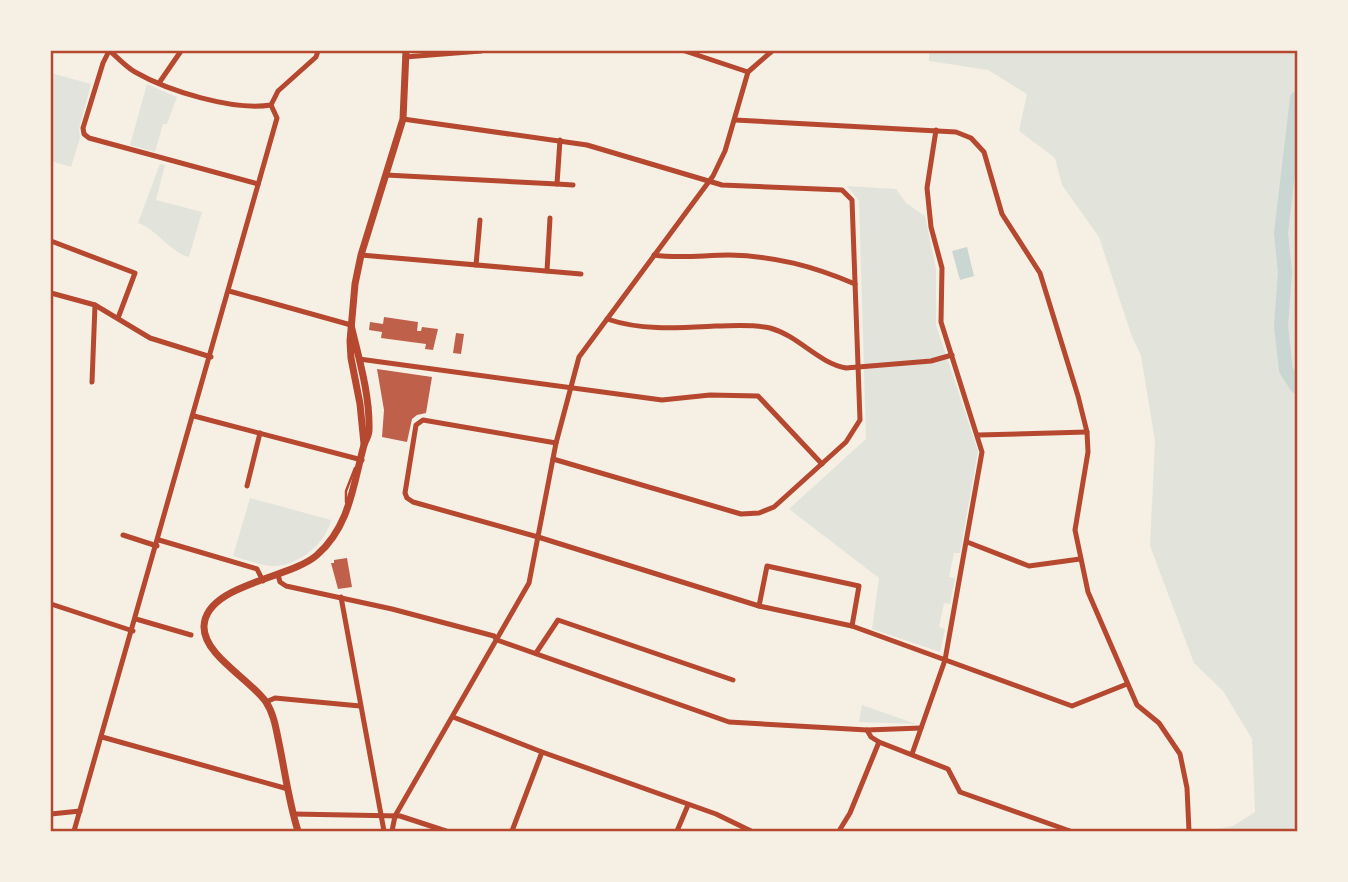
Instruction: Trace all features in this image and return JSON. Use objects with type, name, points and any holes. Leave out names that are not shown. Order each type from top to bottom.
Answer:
[{"type":"main road","points":[[298,831],[274,723],[266,702],[212,649],[204,630],[207,615],[218,601],[315,558],[333,537],[346,512],[362,460],[364,444],[350,341],[355,284],[361,255],[403,119],[406,54]]},
{"type":"main road","points":[[351,325],[368,410],[369,434],[364,444]]},
{"type":"main road","points":[[350,341],[359,359]]},
{"type":"main road","points":[[359,359],[356,362],[361,390],[359,401],[369,434]]},
{"type":"street","points":[[258,184],[89,138],[84,134],[83,128],[103,63],[110,51],[133,71],[190,95],[254,108],[271,105]]},
{"type":"street","points":[[159,83],[181,51]]},
{"type":"street","points":[[271,105],[278,91],[316,57],[318,51]]},
{"type":"street","points":[[406,54],[481,51]]},
{"type":"street","points":[[685,51],[748,72]]},
{"type":"street","points":[[392,831],[394,816],[529,583],[556,443],[579,357],[708,182],[725,151],[748,72],[772,51]]},
{"type":"street","points":[[74,831],[277,118],[271,105]]},
{"type":"street","points":[[403,119],[587,145],[722,185],[842,190],[852,200],[860,420],[846,442],[774,507],[759,513],[741,514],[553,459]]},
{"type":"street","points":[[735,120],[956,132],[971,138],[984,152],[1002,214],[1040,272],[1087,432],[1088,452],[1076,530],[1088,592],[1137,705],[1158,723],[1180,754],[1187,788],[1188,831]]},
{"type":"street","points":[[912,754],[945,660],[982,452],[941,322],[942,268],[931,227],[927,188],[936,130]]},
{"type":"street","points":[[557,184],[560,140]]},
{"type":"street","points":[[386,175],[573,185]]},
{"type":"street","points":[[547,271],[550,218]]},
{"type":"street","points":[[476,265],[480,220]]},
{"type":"street","points":[[51,241],[135,273],[118,318]]},
{"type":"street","points":[[361,255],[581,274]]},
{"type":"street","points":[[654,255],[673,258],[729,255],[772,258],[819,268],[855,284]]},
{"type":"street","points":[[229,291],[351,325]]},
{"type":"street","points":[[51,293],[95,305],[150,338],[211,356]]},
{"type":"street","points":[[92,382],[95,305]]},
{"type":"street","points":[[607,319],[657,329],[743,325],[769,328],[793,337],[834,366],[859,367],[931,361],[952,355]]},
{"type":"street","points":[[359,359],[662,400],[758,396],[822,464]]},
{"type":"street","points":[[194,416],[362,460]]},
{"type":"street","points":[[556,443],[423,420],[416,425],[405,493],[413,502],[538,537],[759,606],[852,626],[1072,706],[1127,684]]},
{"type":"street","points":[[978,435],[1087,432]]},
{"type":"street","points":[[247,486],[260,433]]},
{"type":"street","points":[[123,535],[257,569],[263,581]]},
{"type":"street","points":[[967,541],[1028,566],[1080,559]]},
{"type":"street","points":[[759,606],[768,566],[859,586],[852,626]]},
{"type":"street","points":[[278,575],[280,582],[286,586],[341,597],[494,636],[497,640],[729,722],[867,730],[921,727]]},
{"type":"street","points":[[341,597],[384,831]]},
{"type":"street","points":[[51,604],[133,631]]},
{"type":"street","points":[[136,619],[191,635]]},
{"type":"street","points":[[536,653],[558,620],[733,680]]},
{"type":"street","points":[[266,702],[275,698],[360,706]]},
{"type":"street","points":[[453,717],[716,814],[751,831]]},
{"type":"street","points":[[867,730],[871,737],[879,742],[948,769],[960,792],[1070,831]]},
{"type":"street","points":[[102,737],[288,789]]},
{"type":"street","points":[[839,831],[850,813],[879,742]]},
{"type":"street","points":[[512,831],[542,752]]},
{"type":"street","points":[[677,831],[688,805]]},
{"type":"street","points":[[51,814],[80,811]]},
{"type":"street","points":[[293,814],[394,816],[446,831]]},
{"type":"shaded area","points":[[929,51],[1297,51],[1297,831],[1205,831],[1233,826],[1255,812],[1252,739],[1223,691],[1194,663],[1150,546],[1155,441],[1141,356],[1131,334],[1099,237],[1062,185],[1055,158],[1019,131],[1027,94],[988,70],[929,61]]},
{"type":"shaded area","points":[[51,73],[91,84],[71,167],[51,161]]},
{"type":"shaded area","points":[[147,84],[177,97],[167,124],[163,124],[155,152],[130,145]]},
{"type":"shaded area","points":[[160,164],[165,165],[156,200],[202,212],[189,257],[176,251],[138,223]]},
{"type":"shaded area","points":[[847,186],[896,189],[906,203],[925,216],[936,269],[936,325],[978,451],[960,553],[954,553],[949,577],[955,578],[950,604],[944,603],[939,627],[945,629],[940,652],[872,629],[879,578],[789,509],[866,439],[859,201]]},
{"type":"shaded area","points":[[967,247],[974,276],[960,280],[952,251]]},
{"type":"shaded area","points":[[250,498],[331,520],[328,529],[317,545],[291,563],[272,566],[233,556]]},
{"type":"shaded area","points":[[862,705],[916,724],[859,722]]},
{"type":"building","points":[[384,317],[418,322],[417,331],[421,331],[422,327],[438,329],[433,350],[425,349],[426,344],[381,338],[382,332],[369,330],[370,322],[383,324]]},
{"type":"building","points":[[456,333],[464,334],[461,354],[453,353]]},
{"type":"building","points":[[377,369],[432,377],[426,413],[412,419],[407,442],[382,437],[384,410]]},
{"type":"building","points":[[347,558],[352,587],[338,589],[331,563]]},
{"type":"waterway","points":[[1297,98],[1281,233],[1285,272],[1281,326],[1286,370],[1297,387]]}]
